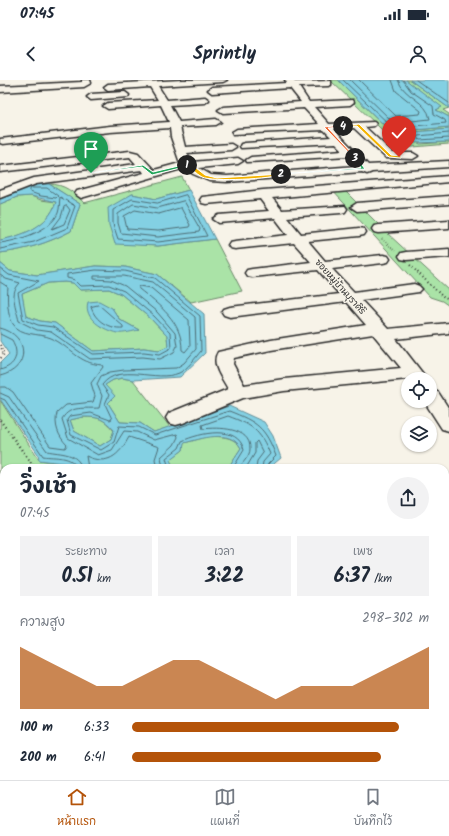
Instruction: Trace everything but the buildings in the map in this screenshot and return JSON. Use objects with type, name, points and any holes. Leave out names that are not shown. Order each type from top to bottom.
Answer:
[{"type":"street","points":[[0,89],[55,86],[62,94],[76,91],[89,83],[152,84],[223,80]]},
{"type":"street","points":[[212,90],[293,89],[328,83]]},
{"type":"street","points":[[152,84],[157,93],[166,103],[171,113],[175,125],[176,137],[186,164],[200,179],[227,181],[449,164]]},
{"type":"street","points":[[29,88],[29,98]]},
{"type":"street","points":[[293,89],[314,94]]},
{"type":"street","points":[[293,89],[365,170]]},
{"type":"street","points":[[91,97],[203,91]]},
{"type":"street","points":[[102,107],[205,100]]},
{"type":"street","points":[[223,110],[350,102]]},
{"type":"street","points":[[300,116],[331,114]]},
{"type":"street","points":[[3,141],[23,139],[23,136],[46,132],[51,132],[56,135],[133,127],[216,122]]},
{"type":"street","points":[[237,132],[371,124]]},
{"type":"street","points":[[357,125],[392,157],[442,154]]},
{"type":"street","points":[[130,138],[133,127]]},
{"type":"street","points":[[176,137],[190,136]]},
{"type":"street","points":[[245,146],[339,140]]},
{"type":"street","points":[[181,150],[231,147]]},
{"type":"street","points":[[251,160],[351,153]]},
{"type":"street","points":[[0,169],[126,154],[134,155],[152,174]]},
{"type":"street","points":[[81,194],[186,164],[238,161]]},
{"type":"street","points":[[0,194],[34,181],[143,166]]},
{"type":"street","points":[[206,200],[263,194],[446,182]]},
{"type":"street","name":"ซอยหมู่บ้านบุราศิริ","points":[[263,194],[277,214],[320,266],[380,332],[413,372]]},
{"type":"street","points":[[357,207],[449,200]]},
{"type":"street","points":[[219,220],[341,209]]},
{"type":"street","points":[[379,233],[449,224]]},
{"type":"street","points":[[235,245],[359,232]]},
{"type":"street","points":[[403,257],[449,253]]},
{"type":"street","points":[[252,273],[383,259]]},
{"type":"street","points":[[230,312],[414,289]]},
{"type":"street","points":[[239,392],[224,364],[224,356],[229,354],[271,345],[380,332],[449,328]]},
{"type":"street","points":[[176,418],[239,392],[284,385],[401,377]]},
{"type":"street","points":[[437,396],[449,424]]},
{"type":"path","points":[[379,233],[443,297],[449,300]]},
{"type":"path","points":[[0,345],[4,354],[0,359]]},
{"type":"path","points":[[0,420],[32,464]]},
{"type":"green space","points":[[330,80],[338,80],[391,132],[449,127],[449,129],[403,133],[420,144],[449,142],[449,144],[401,148]]},
{"type":"green space","points":[[406,80],[410,80],[449,108],[443,110],[449,114],[449,117],[436,110],[441,107]]},
{"type":"green space","points":[[182,177],[189,190],[156,199],[132,194],[115,243],[158,246],[215,239],[242,291],[191,302],[157,274],[125,267],[95,266],[37,275],[10,271],[0,263],[0,253],[37,245],[71,231],[80,204],[49,184],[59,185],[68,189],[84,203]]},
{"type":"green space","points":[[342,188],[387,233],[449,290],[449,306],[442,301],[430,297],[331,189]]},
{"type":"green space","points":[[31,196],[41,200],[56,202],[48,218],[26,233],[0,240],[0,204],[17,197]]},
{"type":"green space","points":[[48,283],[73,283],[80,290],[109,289],[121,294],[151,319],[167,336],[168,346],[159,350],[144,348],[93,351],[55,323],[40,321],[25,316],[22,294]],"holes":[[[112,308],[119,319],[139,330],[100,326]]]},
{"type":"green space","points":[[122,378],[133,380],[170,427],[154,432],[140,423],[120,422],[108,403],[105,385],[113,380]]},
{"type":"green space","points":[[0,400],[39,460],[70,464],[0,464]]},
{"type":"green space","points":[[83,417],[97,418],[107,423],[114,431],[111,439],[100,446],[74,431],[70,420]]},
{"type":"green space","points":[[210,436],[223,437],[235,441],[241,448],[231,464],[172,464],[169,460],[183,450],[184,443]]},
{"type":"water","points":[[338,80],[406,80],[442,107],[436,110],[449,117],[449,127],[391,132]]},
{"type":"water","points":[[410,80],[449,80],[449,108]]},
{"type":"water","points":[[449,129],[449,142],[411,143],[404,137],[403,133]]},
{"type":"water","points":[[31,184],[49,184],[80,204],[71,231],[37,245],[0,253],[0,240],[26,233],[41,224],[47,218],[56,202],[31,196],[17,197],[0,204],[0,196]]},
{"type":"water","points":[[189,190],[215,239],[158,246],[115,244],[109,225],[108,208],[132,194],[156,199]]},
{"type":"water","points":[[0,263],[10,271],[37,275],[95,266],[125,267],[157,274],[204,314],[205,353],[180,377],[133,380],[122,378],[113,380],[105,385],[115,396],[108,403],[120,422],[140,423],[154,432],[229,406],[264,422],[273,436],[281,458],[274,464],[231,464],[241,448],[230,438],[215,436],[184,443],[183,450],[170,460],[172,464],[70,464],[39,460],[38,454],[0,399],[0,363],[9,354],[0,341]],"holes":[[[48,283],[73,283],[80,290],[109,289],[121,294],[151,319],[167,336],[168,346],[159,350],[144,348],[93,351],[55,323],[40,321],[26,316],[22,294]],[[83,417],[93,417],[104,421],[114,430],[111,439],[100,446],[74,431],[70,420]]]},
{"type":"water","points":[[99,301],[112,308],[119,319],[139,330],[117,333],[96,323],[89,314],[87,308],[88,302]]},
{"type":"route","points":[[91,173],[143,166],[152,174],[190,165],[197,172],[209,178],[226,179],[364,168],[326,127],[357,125],[390,156],[399,157]]}]
